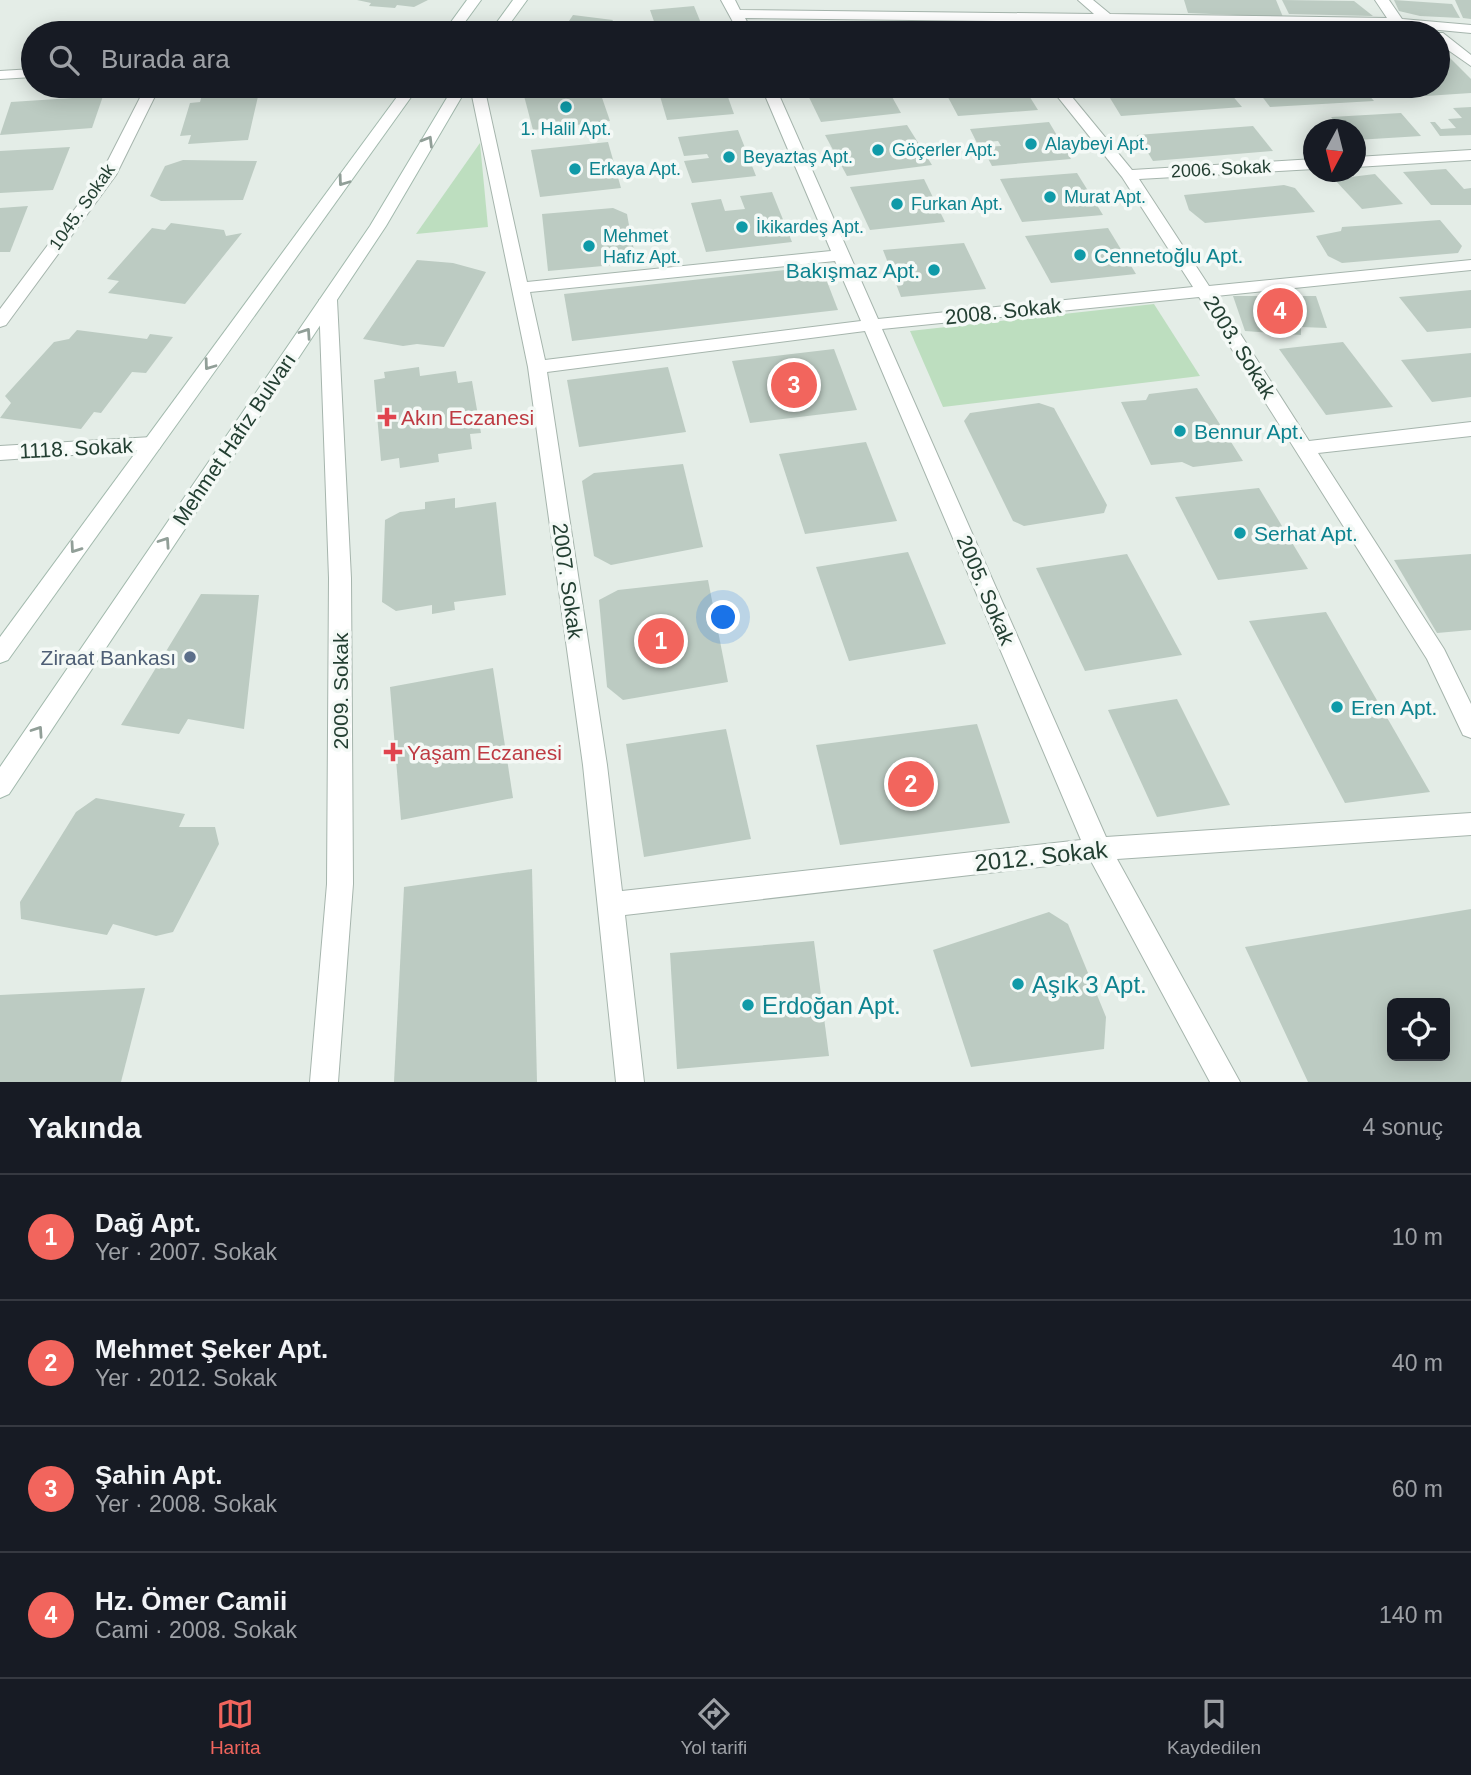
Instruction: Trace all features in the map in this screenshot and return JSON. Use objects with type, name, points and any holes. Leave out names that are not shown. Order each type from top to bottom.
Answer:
[{"type":"street","points":[[459,21],[474,0]]},
{"type":"street","points":[[505,21],[520,0]]},
{"type":"street","points":[[728,0],[741,21]]},
{"type":"street","points":[[1084,0],[1107,19]]},
{"type":"street","points":[[1382,0],[1396,21]]},
{"type":"street","points":[[738,14],[1300,21]]},
{"type":"street","points":[[1450,31],[1471,29]]},
{"type":"street","points":[[1450,44],[1471,62]]},
{"type":"street","points":[[1450,50],[1458,50]]},
{"type":"street","points":[[0,75],[21,74]]},
{"type":"street","name":"1045. Sokak","points":[[0,321],[108,175],[147,98]]},
{"type":"street","points":[[0,654],[403,98]]},
{"type":"street","name":"Mehmet Hafız Bulvarı","points":[[0,787],[378,226],[454,98]]},
{"type":"street","name":"2007. Sokak","points":[[480,98],[537,367],[613,904],[630,1082]]},
{"type":"street","name":"2005. Sokak","points":[[773,98],[1098,849],[1226,1082]]},
{"type":"street","name":"2003. Sokak","points":[[1066,98],[1128,175],[1204,291],[1436,655],[1471,728]]},
{"type":"street","points":[[1366,161],[1471,155]]},
{"type":"street","name":"2006. Sokak","points":[[1128,175],[1303,165]]},
{"type":"street","points":[[520,288],[840,255]]},
{"type":"street","name":"2008. Sokak","points":[[537,367],[871,325],[1471,265]]},
{"type":"street","name":"2009. Sokak","points":[[324,1082],[340,884],[340,578],[328,300]]},
{"type":"street","points":[[1303,448],[1471,429]]},
{"type":"street","name":"1118. Sokak","points":[[0,453],[152,444]]},
{"type":"street","name":"2012. Sokak","points":[[613,904],[1098,849],[1471,824]]},
{"type":"green space","points":[[480,143],[488,227],[416,234]]},
{"type":"green space","points":[[1154,304],[1200,376],[943,407],[910,331]]},
{"type":"building","points":[[357,0],[428,0],[414,7],[397,5],[395,8],[369,6],[371,3]]},
{"type":"building","points":[[1184,0],[1276,0],[1283,17],[1188,13]]},
{"type":"building","points":[[1282,0],[1354,1],[1373,16],[1289,14]]},
{"type":"building","points":[[1394,0],[1452,4],[1460,18],[1420,16],[1399,11]]},
{"type":"building","points":[[1455,0],[1471,0],[1471,19],[1463,18]]},
{"type":"building","points":[[694,6],[700,21],[654,21],[650,10]]},
{"type":"building","points":[[573,15],[613,20],[612,21],[569,21]]},
{"type":"building","points":[[1450,58],[1471,79],[1471,93],[1450,94]]},
{"type":"building","points":[[102,98],[92,128],[0,135],[11,102]]},
{"type":"building","points":[[201,98],[258,98],[248,140],[188,144],[191,135],[180,136],[190,103],[200,102]]},
{"type":"building","name":"1. Halil Apt.","points":[[525,98],[602,98],[610,121],[533,130]]},
{"type":"building","points":[[661,98],[728,98],[734,114],[667,120]]},
{"type":"building","points":[[809,98],[893,98],[901,113],[821,122]]},
{"type":"building","points":[[948,98],[1030,98],[1038,110],[958,116]]},
{"type":"building","points":[[1110,98],[1234,98],[1242,107],[1121,116]]},
{"type":"building","points":[[1263,98],[1371,98],[1374,101],[1270,107]]},
{"type":"building","points":[[1471,107],[1471,135],[1440,136],[1430,122],[1435,122],[1441,129],[1456,128],[1448,119],[1462,118],[1453,108]]},
{"type":"building","points":[[1401,113],[1421,136],[1366,139],[1366,119],[1331,117]]},
{"type":"building","name":"Alaybeyi Apt.","points":[[1049,122],[1071,159],[992,166],[982,147],[1001,146],[998,141],[977,143],[970,129]]},
{"type":"building","name":"Göçerler Apt.","points":[[907,125],[932,165],[847,176],[825,135]]},
{"type":"building","points":[[1253,126],[1273,151],[1153,161],[1137,135]]},
{"type":"building","name":"Beyaztaş Apt.","points":[[738,130],[756,176],[692,183],[684,161],[709,158],[707,154],[684,156],[678,137]]},
{"type":"building","name":"Erkaya Apt.","points":[[608,142],[621,188],[540,197],[531,150]]},
{"type":"building","points":[[70,147],[53,190],[0,193],[0,151]]},
{"type":"building","points":[[183,160],[257,161],[243,200],[161,201],[150,196],[165,166]]},
{"type":"building","points":[[1446,169],[1464,189],[1471,188],[1471,205],[1431,205],[1403,172]]},
{"type":"building","name":"Murat Apt.","points":[[1077,173],[1103,215],[1022,222],[1000,179]]},
{"type":"building","points":[[1375,174],[1403,204],[1362,209],[1337,182],[1366,182],[1366,175]]},
{"type":"building","name":"Furkan Apt.","points":[[924,179],[945,222],[870,230],[850,187]]},
{"type":"building","points":[[1284,185],[1295,188],[1315,212],[1205,223],[1189,210],[1184,195]]},
{"type":"building","name":"İkikardeş Apt.","points":[[772,192],[792,242],[706,252],[691,203],[721,199],[725,211],[745,209],[740,196]]},
{"type":"building","points":[[28,206],[10,252],[0,252],[0,208]]},
{"type":"building","name":"Mehmet Hafız Apt.","points":[[613,208],[627,214],[630,231],[614,233],[615,239],[631,237],[635,254],[625,264],[548,271],[542,214]]},
{"type":"building","points":[[1440,220],[1462,246],[1458,253],[1342,263],[1328,256],[1316,236],[1341,231],[1342,227]]},
{"type":"building","points":[[171,223],[224,230],[226,236],[242,233],[185,304],[108,293],[119,281],[107,279],[152,228],[165,230]]},
{"type":"building","name":"Cennetoğlu Apt.","points":[[1108,228],[1136,274],[1051,283],[1025,236]]},
{"type":"building","name":"Bakışmaz Apt.","points":[[964,243],[986,289],[901,297],[883,250]]},
{"type":"building","points":[[417,260],[453,263],[486,272],[444,347],[417,344],[403,346],[363,339]]},
{"type":"building","points":[[821,266],[838,310],[572,341],[564,294]]},
{"type":"building","points":[[1471,290],[1471,328],[1427,332],[1399,297]]},
{"type":"building","points":[[1233,296],[1316,296],[1327,328],[1301,327],[1301,335],[1245,331]]},
{"type":"building","points":[[77,330],[147,339],[150,334],[173,337],[146,373],[132,372],[101,413],[94,412],[81,429],[0,418],[11,403],[5,396],[54,342],[69,339]]},
{"type":"building","points":[[1343,342],[1393,407],[1326,415],[1279,349]]},
{"type":"building","points":[[834,349],[857,410],[750,423],[732,361]]},
{"type":"building","points":[[1471,353],[1471,397],[1432,402],[1401,360]]},
{"type":"building","points":[[419,367],[420,376],[456,371],[458,383],[472,381],[481,433],[470,434],[472,449],[438,454],[439,462],[400,468],[399,458],[381,461],[374,380],[385,378],[384,372]]},
{"type":"building","points":[[668,367],[686,432],[579,447],[567,380]]},
{"type":"building","name":"Bennur Apt.","points":[[1197,388],[1243,461],[1193,467],[1182,462],[1151,465],[1121,402],[1146,400],[1149,394]]},
{"type":"building","points":[[1039,403],[1054,408],[1107,505],[1104,513],[1024,526],[1013,521],[964,421],[970,413]]},
{"type":"building","points":[[866,442],[897,521],[805,534],[779,454]]},
{"type":"building","points":[[683,464],[703,547],[611,565],[594,556],[582,481],[594,473]]},
{"type":"building","name":"Serhat Apt.","points":[[1259,488],[1308,569],[1218,580],[1175,497]]},
{"type":"building","points":[[455,498],[455,508],[496,502],[506,595],[454,602],[455,610],[432,614],[432,605],[396,611],[382,602],[385,520],[400,512],[425,509],[425,502]]},
{"type":"building","points":[[908,552],[946,644],[849,661],[816,567]]},
{"type":"building","points":[[1127,554],[1182,655],[1085,671],[1036,568]]},
{"type":"building","points":[[1471,554],[1471,630],[1437,633],[1394,560]]},
{"type":"building","points":[[708,580],[728,682],[623,700],[607,687],[599,600],[618,590]]},
{"type":"building","points":[[201,594],[259,595],[244,729],[188,719],[179,734],[121,725]]},
{"type":"building","name":"Eren Apt.","points":[[1326,612],[1430,792],[1345,803],[1249,621]]},
{"type":"building","points":[[493,668],[513,798],[401,820],[390,687]]},
{"type":"building","points":[[1177,699],[1230,805],[1157,817],[1108,710]]},
{"type":"building","points":[[977,724],[1010,823],[840,845],[816,745]]},
{"type":"building","points":[[726,729],[751,839],[644,857],[626,744]]},
{"type":"building","points":[[96,798],[185,814],[179,827],[215,827],[219,844],[173,932],[156,936],[113,924],[107,935],[21,919],[20,902],[76,812]]},
{"type":"building","points":[[532,869],[537,1082],[394,1082],[404,887]]},
{"type":"building","points":[[1471,909],[1471,1082],[1308,1082],[1245,947]]},
{"type":"building","name":"Aşık 3 Apt.","points":[[1049,912],[1068,924],[1106,1017],[1104,1049],[971,1067],[933,950]]},
{"type":"building","name":"Erdoğan Apt.","points":[[814,941],[829,1056],[677,1069],[670,953]]},
{"type":"building","points":[[145,988],[121,1082],[0,1082],[0,995]]},
{"type":"place","name":"1. Halil Apt.","points":[[566,107]]},
{"type":"place","name":"Alaybeyi Apt.","points":[[1031,144]]},
{"type":"place","name":"Göçerler Apt.","points":[[878,150]]},
{"type":"place","name":"Beyaztaş Apt.","points":[[729,157]]},
{"type":"place","name":"Erkaya Apt.","points":[[575,169]]},
{"type":"place","name":"Murat Apt.","points":[[1050,197]]},
{"type":"place","name":"Furkan Apt.","points":[[897,204]]},
{"type":"place","name":"İkikardeş Apt.","points":[[742,227]]},
{"type":"place","name":"Mehmet Hafız Apt.","points":[[589,246]]},
{"type":"place","name":"Cennetoğlu Apt.","points":[[1080,255]]},
{"type":"place","name":"Bakışmaz Apt.","points":[[934,270]]},
{"type":"place","name":"Hz. Ömer Camii","points":[[1280,311]]},
{"type":"place","name":"Şahin Apt.","points":[[794,385]]},
{"type":"place","name":"Akın Eczanesi","points":[[387,417]]},
{"type":"place","name":"Bennur Apt.","points":[[1180,431]]},
{"type":"place","name":"Serhat Apt.","points":[[1240,533]]},
{"type":"place","name":"Dağ Apt.","points":[[661,641]]},
{"type":"place","name":"Ziraat Bankası","points":[[190,657]]},
{"type":"place","name":"Eren Apt.","points":[[1337,707]]},
{"type":"place","name":"Yaşam Eczanesi","points":[[393,752]]},
{"type":"place","name":"Mehmet Şeker Apt.","points":[[911,784]]},
{"type":"place","name":"Aşık 3 Apt.","points":[[1018,984]]},
{"type":"place","name":"Erdoğan Apt.","points":[[748,1005]]}]
